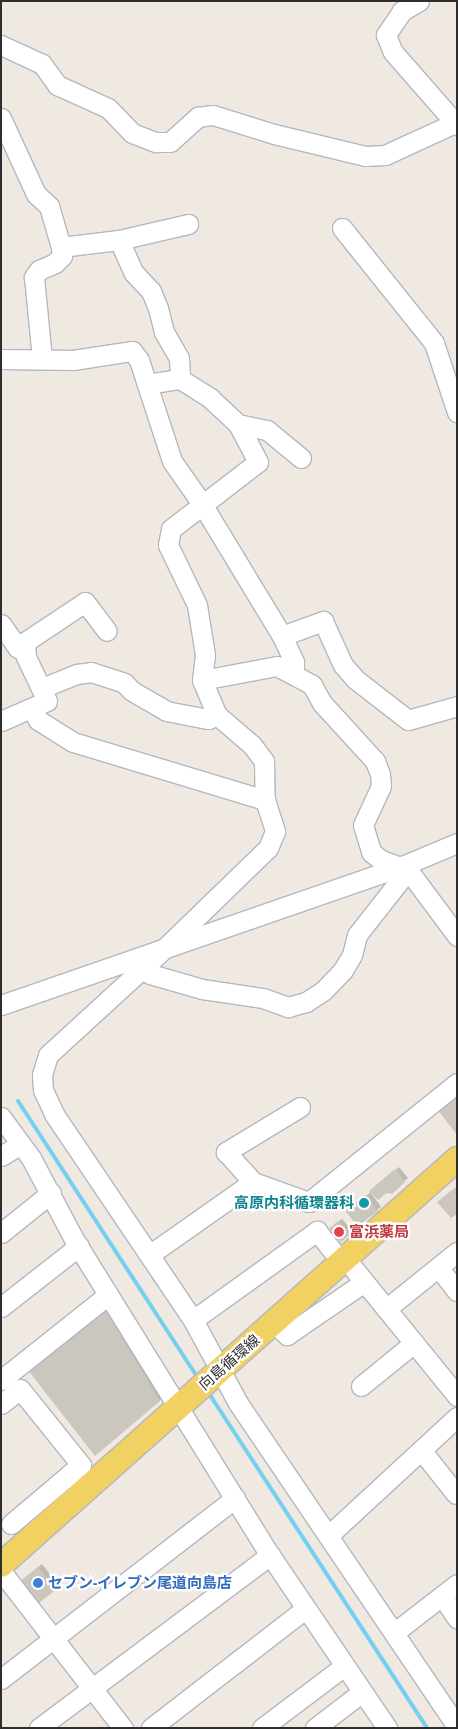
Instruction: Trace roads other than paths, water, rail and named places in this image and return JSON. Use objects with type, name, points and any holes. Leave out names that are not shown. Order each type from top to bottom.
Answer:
[{"type":"main road","name":"向島循環線","points":[[1,1565],[26,1543],[77,1482],[181,1404],[219,1372],[457,1159]]},
{"type":"street","points":[[1,45],[42,64],[57,84],[108,108],[132,133],[156,142],[170,142],[198,118],[213,115],[274,134],[365,156],[385,154],[456,124],[394,52],[386,35],[402,11],[419,1]]},
{"type":"street","points":[[1,118],[36,194],[49,206],[62,247],[62,256],[55,264],[39,270],[34,277],[42,359]]},
{"type":"street","points":[[62,247],[119,240],[188,224]]},
{"type":"street","points":[[342,228],[434,343],[457,412]]},
{"type":"street","points":[[119,240],[134,273],[151,291],[158,308],[164,332],[179,358],[180,378]]},
{"type":"street","points":[[1,359],[73,360],[132,351],[147,384],[172,461],[202,504],[282,636],[294,662],[294,673]]},
{"type":"street","points":[[147,384],[180,378],[210,398],[238,424],[258,462],[172,529],[168,545],[197,605],[205,655],[202,680],[217,714],[252,745],[264,761],[265,800],[275,831],[268,848],[166,947],[62,1040],[48,1055],[42,1075],[46,1102],[193,1320],[219,1372],[238,1402],[330,1534],[395,1632],[451,1724]]},
{"type":"street","points":[[238,424],[267,430],[301,458]]},
{"type":"street","points":[[1,721],[47,701],[24,650],[25,642],[85,602],[108,631]]},
{"type":"street","points":[[282,636],[323,621],[343,665],[355,679],[408,720],[457,706]]},
{"type":"street","points":[[1,624],[18,648],[24,650]]},
{"type":"street","points":[[202,680],[277,666],[294,673],[312,685],[322,703],[375,761],[382,786],[363,825],[364,837],[371,852],[381,860],[405,868],[457,936]]},
{"type":"street","points":[[42,688],[77,674],[91,672],[124,683],[132,691],[166,711],[208,719],[217,714]]},
{"type":"street","points":[[32,709],[38,720],[73,742],[265,800]]},
{"type":"street","points":[[1,1005],[166,947],[405,868],[457,843]]},
{"type":"street","points":[[143,968],[150,974],[202,989],[263,998],[288,1007],[306,1002],[323,991],[343,970],[352,956],[357,935],[405,868]]},
{"type":"street","points":[[300,1107],[226,1152],[254,1182],[309,1202],[457,1083]]},
{"type":"street","points":[[1,1117],[22,1144],[108,1295],[181,1404],[270,1555],[343,1667],[387,1728]]},
{"type":"street","points":[[1,1156],[22,1144]]},
{"type":"street","points":[[149,1255],[254,1182]]},
{"type":"street","points":[[1,1233],[51,1193]]},
{"type":"street","points":[[193,1320],[317,1231],[364,1282],[457,1396]]},
{"type":"street","points":[[1,1307],[79,1246]]},
{"type":"street","points":[[386,1309],[457,1252]]},
{"type":"street","points":[[438,1267],[457,1290]]},
{"type":"street","points":[[274,1323],[287,1335],[364,1282]]},
{"type":"street","points":[[4,1372],[108,1295]]},
{"type":"street","points":[[361,1386],[414,1343]]},
{"type":"street","points":[[1,1404],[20,1389],[81,1465],[77,1482],[4,1516],[26,1543]]},
{"type":"street","points":[[330,1534],[457,1418]]},
{"type":"street","points":[[421,1450],[456,1494]]},
{"type":"street","points":[[1,1678],[235,1498]]},
{"type":"street","points":[[39,1728],[270,1555]]},
{"type":"street","points":[[1,1571],[123,1728]]},
{"type":"street","points":[[395,1632],[457,1584]]},
{"type":"street","points":[[442,1596],[457,1618]]},
{"type":"street","points":[[151,1728],[305,1609]]},
{"type":"street","points":[[262,1728],[343,1667]]},
{"type":"street","points":[[315,1728],[361,1693]]},
{"type":"waterway","points":[[18,1101],[198,1378]]},
{"type":"waterway","points":[[208,1392],[427,1728]]},
{"type":"place","name":"高原内科循環器科","points":[[364,1203]]},
{"type":"place","name":"富浜薬局","points":[[339,1232]]},
{"type":"place","name":"セブン-イレブン尾道向島店","points":[[38,1583]]}]
